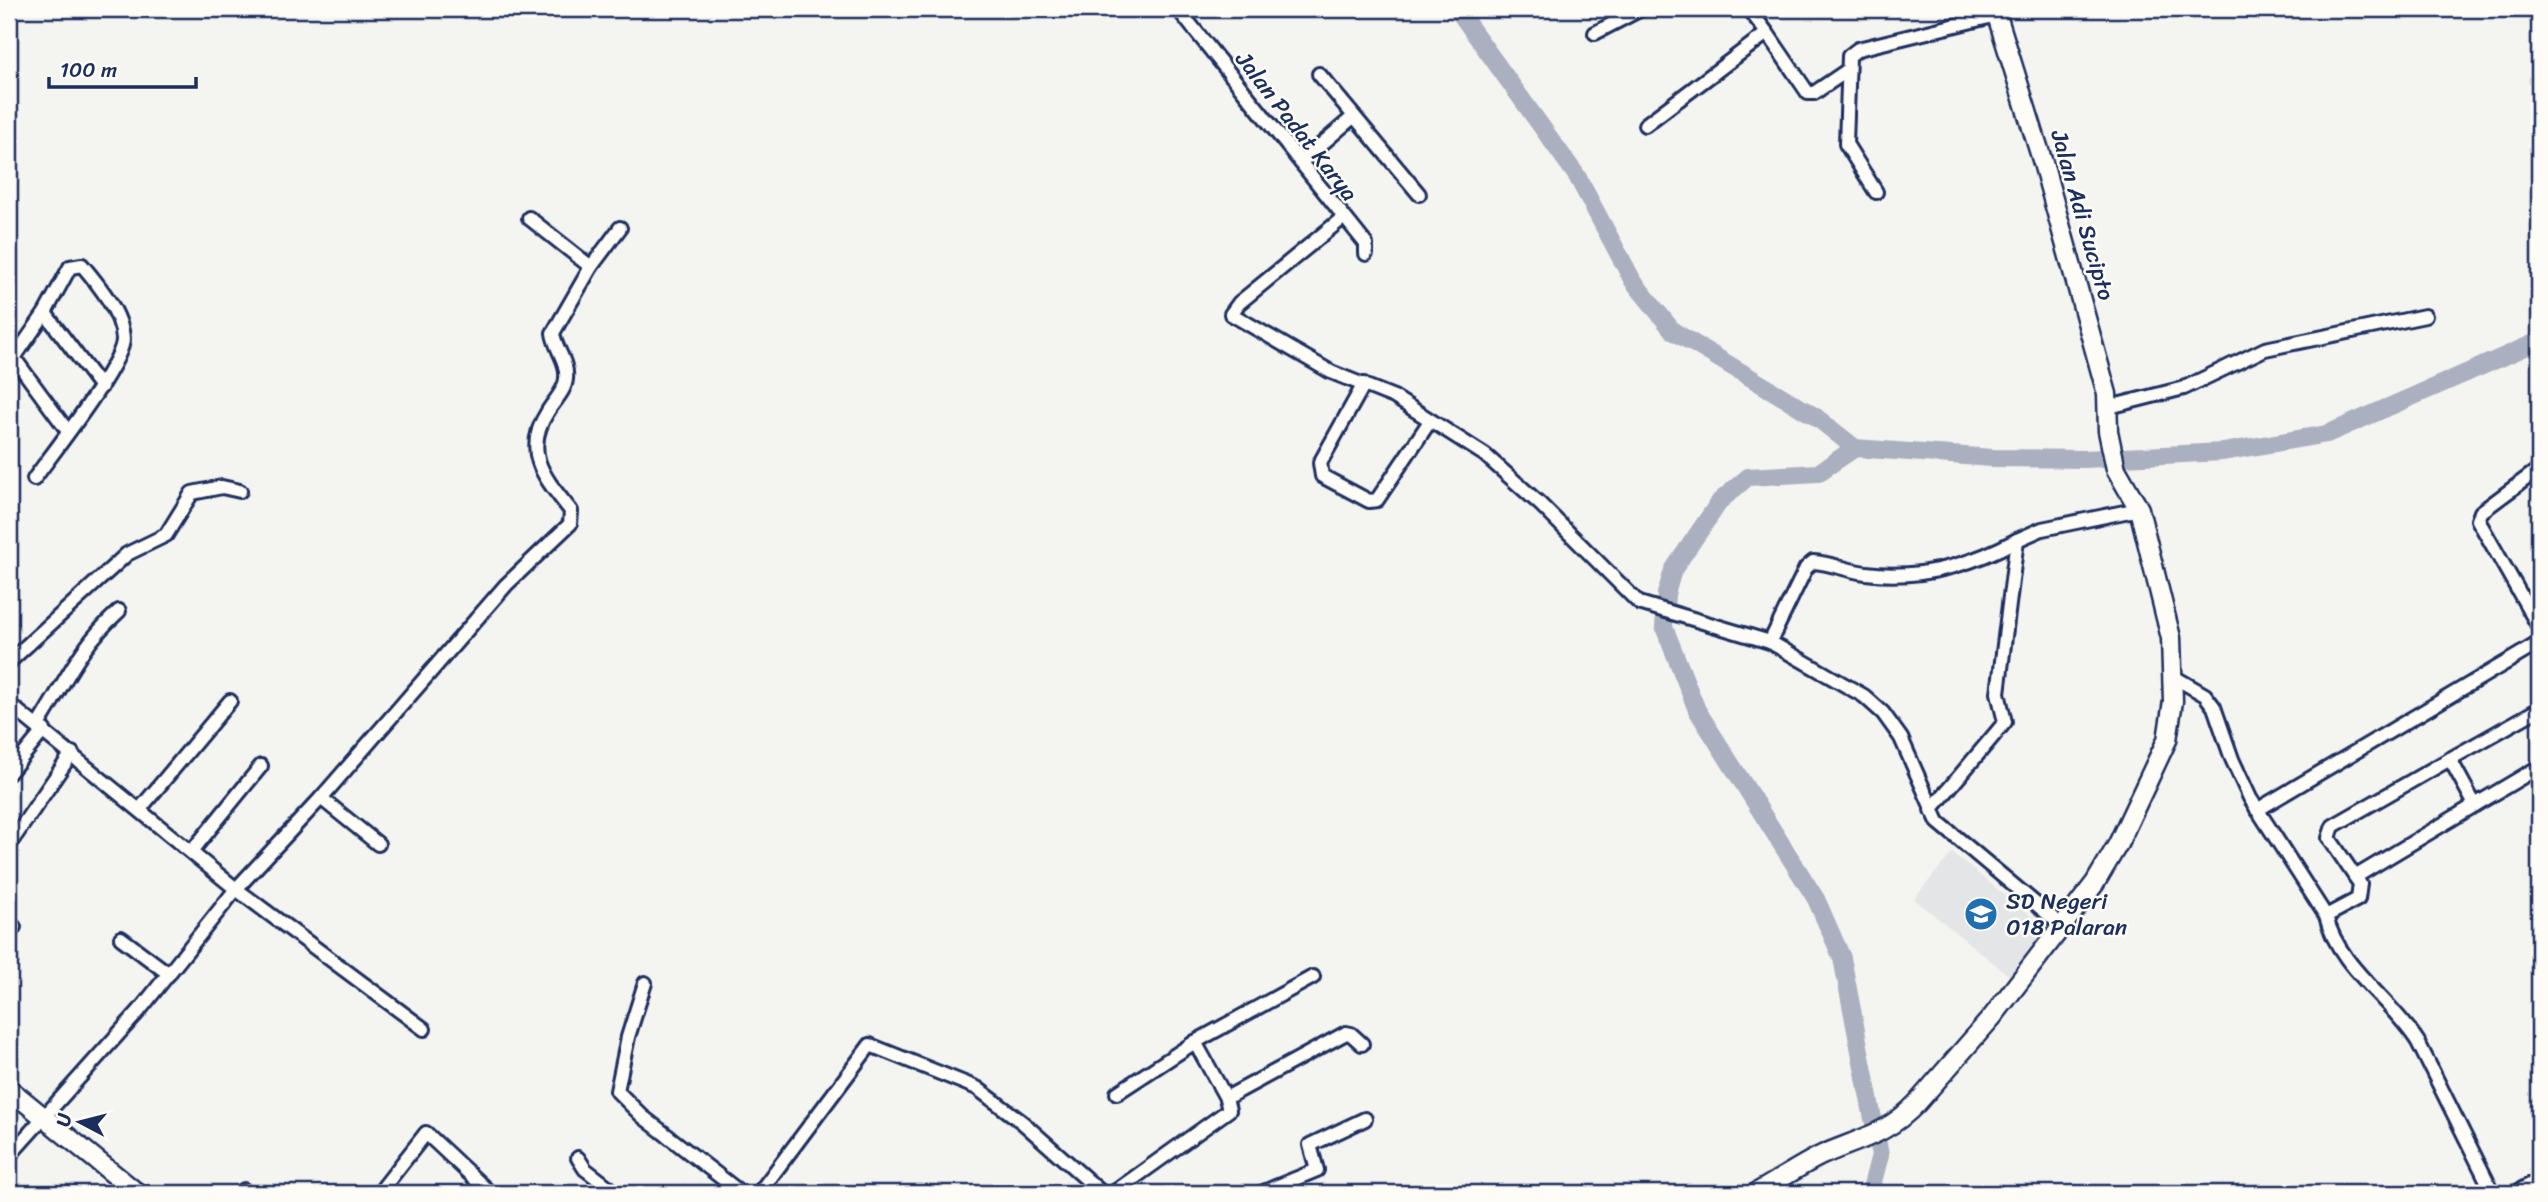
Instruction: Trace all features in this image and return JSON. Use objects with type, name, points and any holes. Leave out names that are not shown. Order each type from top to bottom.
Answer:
[{"type":"street","name":"Jalan Padat Karya","points":[[1178,9],[1344,218],[1239,303],[1231,314],[1289,350],[1331,372],[1364,384]]},
{"type":"street","points":[[1595,33],[1641,9]]},
{"type":"street","points":[[1748,9],[1808,93],[1814,93],[1848,70]]},
{"type":"street","points":[[1876,192],[1846,144],[1849,56],[1858,49],[1996,12]]},
{"type":"street","name":"Jalan Adi Sucipto","points":[[1756,1193],[1822,1155],[1867,1140],[1917,1104],[1993,1016],[2106,866],[2162,755],[2171,721],[2174,677],[2171,638],[2139,509],[2116,469],[2109,438],[2109,407],[2043,163],[1996,12]]},
{"type":"street","points":[[1645,125],[1767,33]]},
{"type":"street","points":[[1319,75],[1419,194]]},
{"type":"street","points":[[1301,162],[1353,117]]},
{"type":"street","points":[[529,218],[592,267]]},
{"type":"street","points":[[1344,218],[1366,244],[1366,254]]},
{"type":"street","points":[[9,1156],[169,974],[236,890],[506,585],[570,524],[571,511],[539,468],[537,440],[546,413],[566,382],[565,362],[553,333],[592,267],[621,228]]},
{"type":"street","points":[[34,479],[67,430],[101,387],[121,354],[122,328],[98,285],[82,265],[70,267],[45,313],[11,362],[67,430]]},
{"type":"street","points":[[45,313],[101,387]]},
{"type":"street","points":[[2109,407],[2184,388],[2265,348],[2424,316]]},
{"type":"street","points":[[1430,421],[1377,500],[1369,501],[1322,477],[1320,463],[1364,384],[1394,397],[1485,455],[1540,504],[1630,596],[1651,609],[1770,642],[1864,696],[1883,713],[1901,738],[1931,810],[1950,834],[2061,925]]},
{"type":"street","points":[[2539,469],[2481,512],[2479,520],[2539,627]]},
{"type":"street","points":[[9,662],[127,554],[166,536],[192,493],[222,487],[240,491]]},
{"type":"street","points":[[1770,642],[1807,568],[1813,562],[1869,574],[1933,570],[1984,557],[2017,540],[2061,524],[2139,509]]},
{"type":"street","points":[[1931,810],[2005,722],[1998,693],[2017,540]]},
{"type":"street","points":[[9,773],[41,727],[79,653],[93,634],[119,611]]},
{"type":"street","points":[[2257,810],[2539,643]]},
{"type":"street","points":[[2174,677],[2205,695],[2214,707],[2232,759],[2257,810],[2326,916],[2335,942],[2409,1026],[2493,1193]]},
{"type":"street","points":[[140,809],[230,701]]},
{"type":"street","points":[[9,704],[41,727],[236,890],[425,1029]]},
{"type":"street","points":[[2326,916],[2358,899],[2360,884],[2329,838],[2333,826],[2539,709]]},
{"type":"street","points":[[9,845],[72,753]]},
{"type":"street","points":[[2450,759],[2475,805]]},
{"type":"street","points":[[192,851],[261,766]]},
{"type":"street","points":[[2355,877],[2539,767]]},
{"type":"street","points":[[321,797],[378,844]]},
{"type":"street","points":[[121,938],[169,974]]},
{"type":"street","points":[[1117,1093],[1195,1042],[1312,977]]},
{"type":"street","points":[[645,982],[628,1037],[617,1091],[642,1116],[741,1193]]},
{"type":"street","points":[[1226,1098],[1348,1033],[1362,1044]]},
{"type":"street","points":[[1113,1193],[1227,1113],[1226,1098],[1195,1042]]},
{"type":"street","points":[[759,1193],[870,1045],[977,1088],[1022,1122],[1102,1193]]},
{"type":"street","points":[[9,1089],[137,1193]]},
{"type":"street","points":[[1261,1193],[1317,1170],[1310,1145],[1365,1119]]},
{"type":"street","points":[[379,1193],[426,1133],[490,1193]]},
{"type":"street","points":[[578,1158],[585,1169],[616,1193]]},
{"type":"street","points":[[2515,1193],[2539,1180]]},
{"type":"shaded area","name":"SD Negeri 018 Palaran","points":[[1952,853],[2049,930],[2011,977],[1914,899]]},
{"type":"waterway","points":[[1457,9],[1577,176],[1633,281],[1673,331],[1816,417],[1855,448],[1992,458],[2084,459],[2223,452],[2327,434],[2539,341]]},
{"type":"waterway","points":[[1855,448],[1818,473],[1748,477],[1720,501],[1673,570],[1666,594],[1664,627],[1697,710],[1816,899],[1842,958],[1880,1155],[1870,1193]]},
{"type":"place","name":"SD Negeri 018 Palaran","points":[[1981,914]]}]
